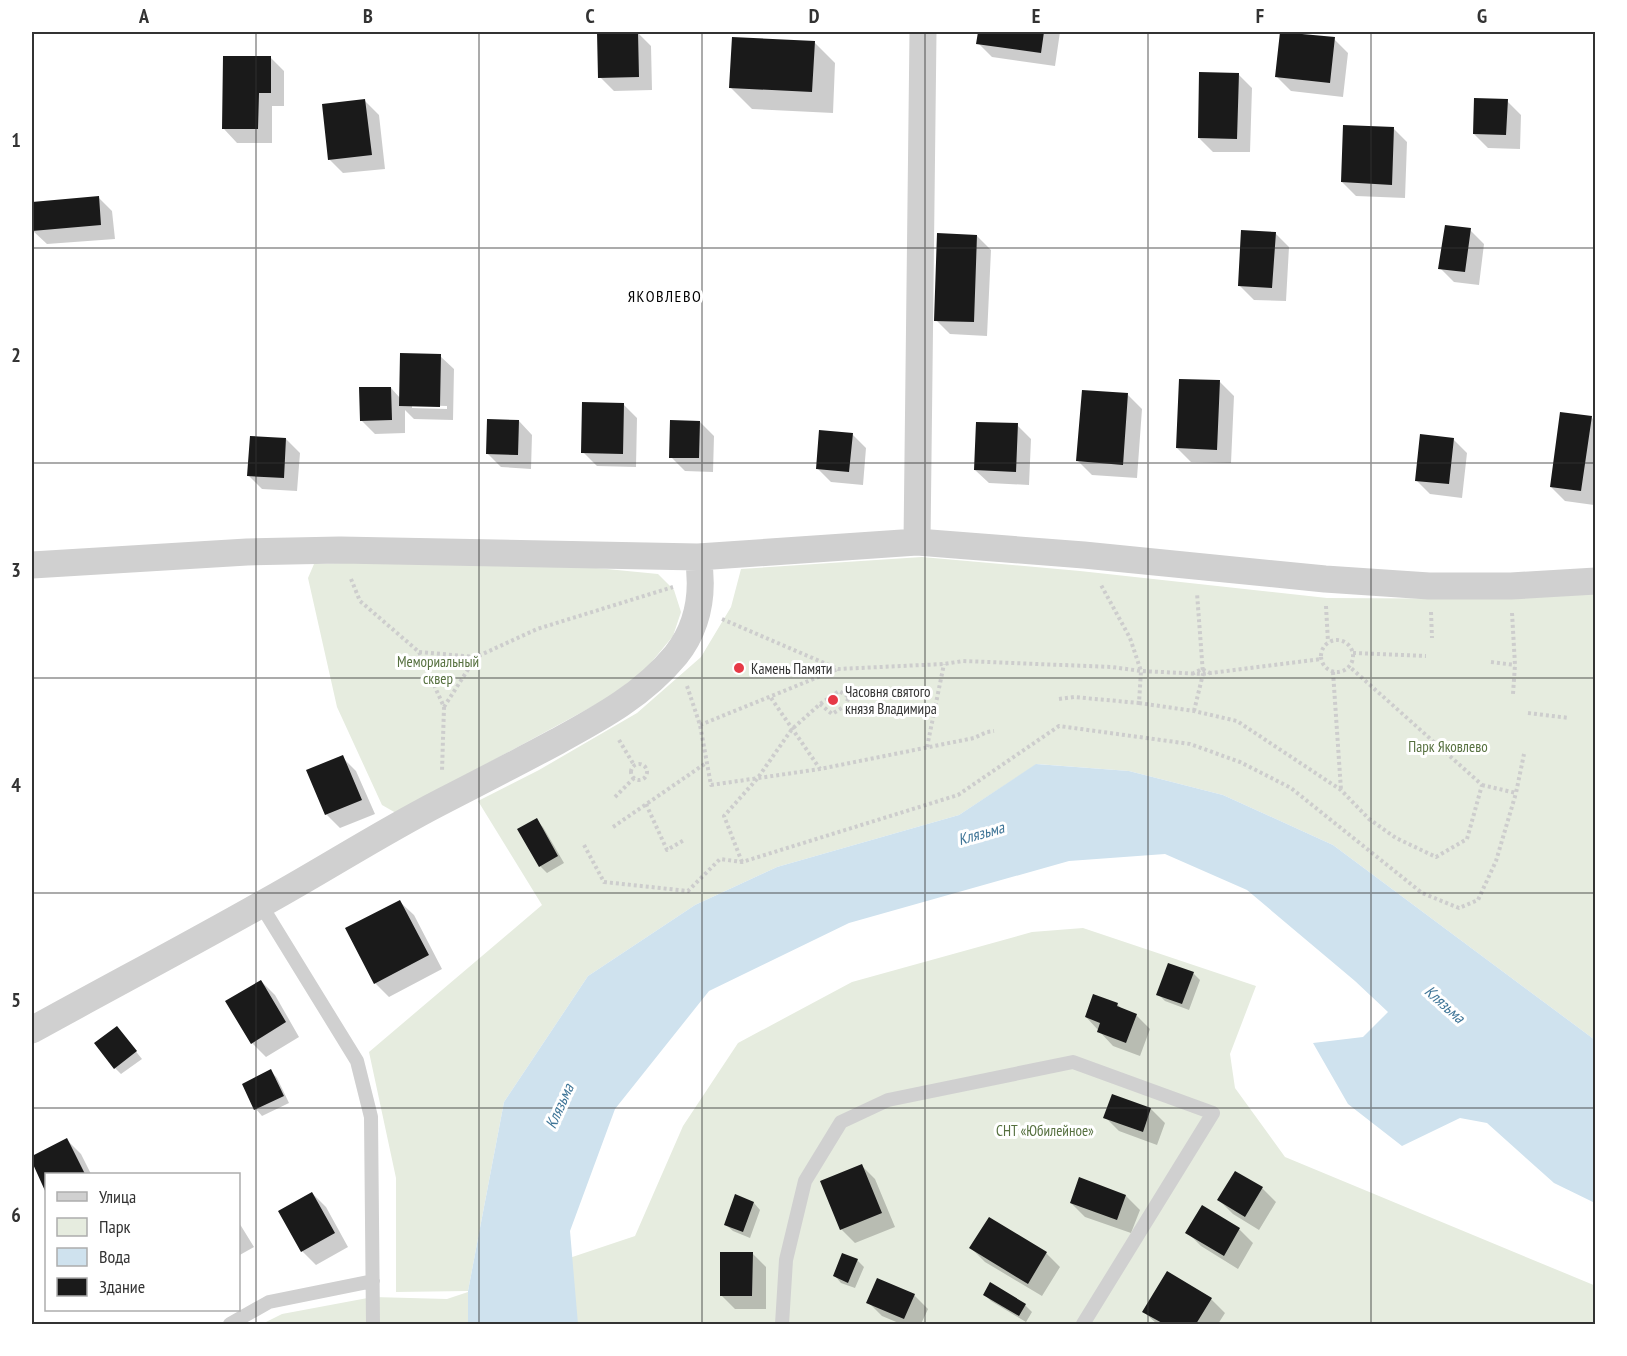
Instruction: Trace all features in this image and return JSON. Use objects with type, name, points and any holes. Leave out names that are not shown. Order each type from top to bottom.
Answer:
[{"type":"street","points":[[917,542],[923,32]]},
{"type":"street","points":[[32,565],[247,552],[340,550],[700,568],[917,542],[1084,555],[1325,579],[1429,586],[1511,586],[1596,581]]},
{"type":"street","points":[[32,1030],[261,905],[439,803],[474,787],[604,716],[642,690],[676,654],[690,631],[700,609],[700,568]]},
{"type":"lane","points":[[261,905],[357,1061],[371,1117],[373,1324]]},
{"type":"lane","points":[[782,1324],[786,1260],[805,1181],[841,1122],[888,1100],[1072,1062],[1213,1113],[1083,1324]]},
{"type":"lane","points":[[230,1324],[269,1302],[373,1281]]},
{"type":"path","points":[[340,550],[360,601],[420,652],[444,707],[439,803]]},
{"type":"path","points":[[1084,555],[1130,638],[1141,671],[1139,703]]},
{"type":"path","points":[[1194,711],[1203,671],[1195,567]]},
{"type":"path","points":[[420,652],[476,657],[537,629],[700,568]]},
{"type":"path","points":[[1511,586],[1515,665],[1513,694]]},
{"type":"path","points":[[700,609],[838,669]]},
{"type":"path","points":[[1333,639],[1348,643],[1353,653],[1350,667],[1333,672],[1324,666],[1321,650],[1333,639]]},
{"type":"path","points":[[1353,653],[1426,656]]},
{"type":"path","points":[[676,654],[700,725],[711,785],[820,769],[974,738],[994,731]]},
{"type":"path","points":[[444,707],[476,657]]},
{"type":"path","points":[[700,725],[838,669],[963,661],[1112,667],[1192,674],[1203,671],[1213,674],[1321,659]]},
{"type":"path","points":[[1491,662],[1515,665]]},
{"type":"path","points":[[927,747],[944,664]]},
{"type":"path","points":[[1350,667],[1482,784],[1516,793]]},
{"type":"path","points":[[1333,672],[1341,790]]},
{"type":"path","points":[[742,862],[724,816],[757,779],[792,729],[820,704],[839,691],[849,697],[845,706],[832,714],[820,704]]},
{"type":"path","points":[[1059,699],[1074,697],[1139,703],[1194,711],[1237,722],[1298,759],[1341,790],[1369,819],[1396,838],[1436,857],[1467,839],[1482,784]]},
{"type":"path","points":[[771,698],[820,769]]},
{"type":"path","points":[[1528,713],[1569,718]]},
{"type":"path","points":[[584,845],[604,882],[688,891],[720,860],[742,862],[958,795],[1059,726],[1190,744],[1240,762],[1291,788],[1422,892],[1459,908],[1478,900],[1496,861],[1516,793],[1524,754]]},
{"type":"path","points":[[613,827],[706,763]]},
{"type":"path","points":[[636,765],[644,765],[647,772],[646,777],[639,781],[634,778],[631,774],[632,769],[636,765]]},
{"type":"path","points":[[615,797],[634,778]]},
{"type":"path","points":[[646,804],[667,850],[684,840]]},
{"type":"green space","name":"Парк Яковлево","points":[[922,557],[1080,571],[1327,598],[1512,599],[1595,593],[1595,1040],[1333,845],[1223,795],[1129,771],[1037,764],[959,815],[777,867],[695,905],[588,976],[504,1102],[468,1291],[396,1292],[396,1178],[369,1052],[542,905],[478,801],[539,770],[637,713],[701,657],[731,607],[741,569]]},
{"type":"green space","name":"Мемориальный сквер","points":[[380,562],[576,566],[658,574],[674,590],[681,612],[673,636],[645,670],[606,699],[396,813],[382,805],[337,707],[308,578],[314,564]]},
{"type":"green space","name":"СНТ «Юбилейное»","points":[[1083,928],[1256,986],[1230,1054],[1235,1088],[1285,1157],[1596,1286],[1595,1324],[262,1324],[282,1314],[373,1297],[447,1299],[635,1236],[683,1126],[738,1043],[852,982],[1032,932]]},
{"type":"water","name":"Клязьма","points":[[1036,764],[1129,771],[1223,795],[1333,845],[1595,1040],[1595,1203],[1554,1183],[1487,1123],[1460,1118],[1402,1146],[1348,1104],[1313,1043],[1363,1037],[1388,1012],[1355,981],[1247,890],[1165,854],[1069,861],[849,923],[709,991],[615,1109],[570,1231],[578,1324],[468,1324],[468,1291],[504,1102],[588,976],[695,905],[777,867],[959,815]]},
{"type":"building","points":[[597,32],[638,32],[639,77],[598,78]]},
{"type":"building","points":[[978,32],[1044,32],[1041,53],[976,44]]},
{"type":"building","points":[[1280,32],[1335,37],[1330,83],[1275,77]]},
{"type":"building","points":[[732,37],[815,41],[812,92],[729,88]]},
{"type":"building","points":[[223,56],[271,56],[271,93],[259,93],[258,129],[222,129]]},
{"type":"building","points":[[1199,72],[1239,73],[1237,139],[1198,138]]},
{"type":"building","points":[[1474,98],[1508,99],[1506,135],[1473,134]]},
{"type":"building","points":[[365,99],[372,155],[328,160],[322,104]]},
{"type":"building","points":[[1343,125],[1394,127],[1392,185],[1341,182]]},
{"type":"building","points":[[99,196],[101,225],[32,231],[32,202]]},
{"type":"building","points":[[1445,225],[1471,228],[1465,272],[1438,269]]},
{"type":"building","points":[[1241,230],[1276,232],[1272,288],[1238,286]]},
{"type":"building","points":[[937,233],[977,235],[974,322],[934,321]]},
{"type":"building","points":[[400,353],[441,354],[440,407],[399,406]]},
{"type":"building","points":[[1179,379],[1220,380],[1217,450],[1176,448]]},
{"type":"building","points":[[359,387],[391,387],[392,420],[360,421]]},
{"type":"building","points":[[1082,390],[1128,393],[1123,465],[1076,461]]},
{"type":"building","points":[[582,402],[624,403],[623,454],[581,453]]},
{"type":"building","points":[[1560,412],[1592,416],[1581,491],[1550,487]]},
{"type":"building","points":[[487,419],[519,420],[518,455],[486,454]]},
{"type":"building","points":[[670,420],[700,421],[699,458],[669,458]]},
{"type":"building","points":[[976,422],[1018,423],[1016,472],[974,470]]},
{"type":"building","points":[[819,430],[853,433],[849,472],[816,469]]},
{"type":"building","points":[[1420,434],[1454,438],[1449,484],[1415,481]]},
{"type":"building","points":[[250,436],[286,438],[284,478],[247,476]]},
{"type":"building","points":[[343,755],[362,800],[325,815],[306,770]]},
{"type":"building","points":[[537,818],[558,856],[539,867],[517,829]]},
{"type":"building","points":[[400,900],[429,955],[374,984],[345,928]]},
{"type":"building","points":[[1168,963],[1194,972],[1182,1004],[1156,995]]},
{"type":"building","points":[[261,980],[286,1022],[251,1044],[225,1001]]},
{"type":"building","points":[[1093,994],[1118,1003],[1117,1006],[1137,1014],[1126,1043],[1097,1032],[1100,1023],[1085,1017]]},
{"type":"building","points":[[117,1026],[137,1051],[114,1069],[94,1043]]},
{"type":"building","points":[[271,1069],[284,1096],[254,1110],[242,1084]]},
{"type":"building","points":[[1112,1094],[1151,1108],[1143,1132],[1103,1118]]},
{"type":"building","points":[[67,1138],[84,1173],[45,1173],[45,1191],[32,1162],[32,1156]]},
{"type":"building","points":[[862,1164],[882,1213],[840,1230],[820,1181]]},
{"type":"building","points":[[1235,1171],[1263,1187],[1245,1217],[1217,1200]]},
{"type":"building","points":[[1079,1177],[1126,1195],[1117,1220],[1070,1203]]},
{"type":"building","points":[[312,1192],[335,1233],[301,1252],[278,1211]]},
{"type":"building","points":[[735,1194],[754,1202],[743,1232],[724,1225]]},
{"type":"building","points":[[1202,1205],[1240,1228],[1224,1256],[1185,1233]]},
{"type":"building","points":[[989,1217],[1047,1252],[1028,1284],[969,1248]]},
{"type":"building","points":[[720,1252],[753,1252],[752,1296],[720,1296]]},
{"type":"building","points":[[842,1253],[858,1259],[848,1283],[833,1276]]},
{"type":"building","points":[[1167,1271],[1212,1298],[1196,1324],[1164,1324],[1142,1312]]},
{"type":"building","points":[[877,1278],[915,1294],[904,1319],[866,1303]]},
{"type":"building","points":[[990,1282],[1026,1304],[1019,1316],[983,1295]]},
{"type":"building","points":[[726,1322],[750,1322],[750,1324],[726,1324]]},
{"type":"place","name":"Камень Памяти","points":[[739,668]]},
{"type":"place","name":"Часовня святого князя Владимира","points":[[833,700]]},
{"type":"district","name":"ЯКОВЛЕВО","points":[[665,296]]}]
